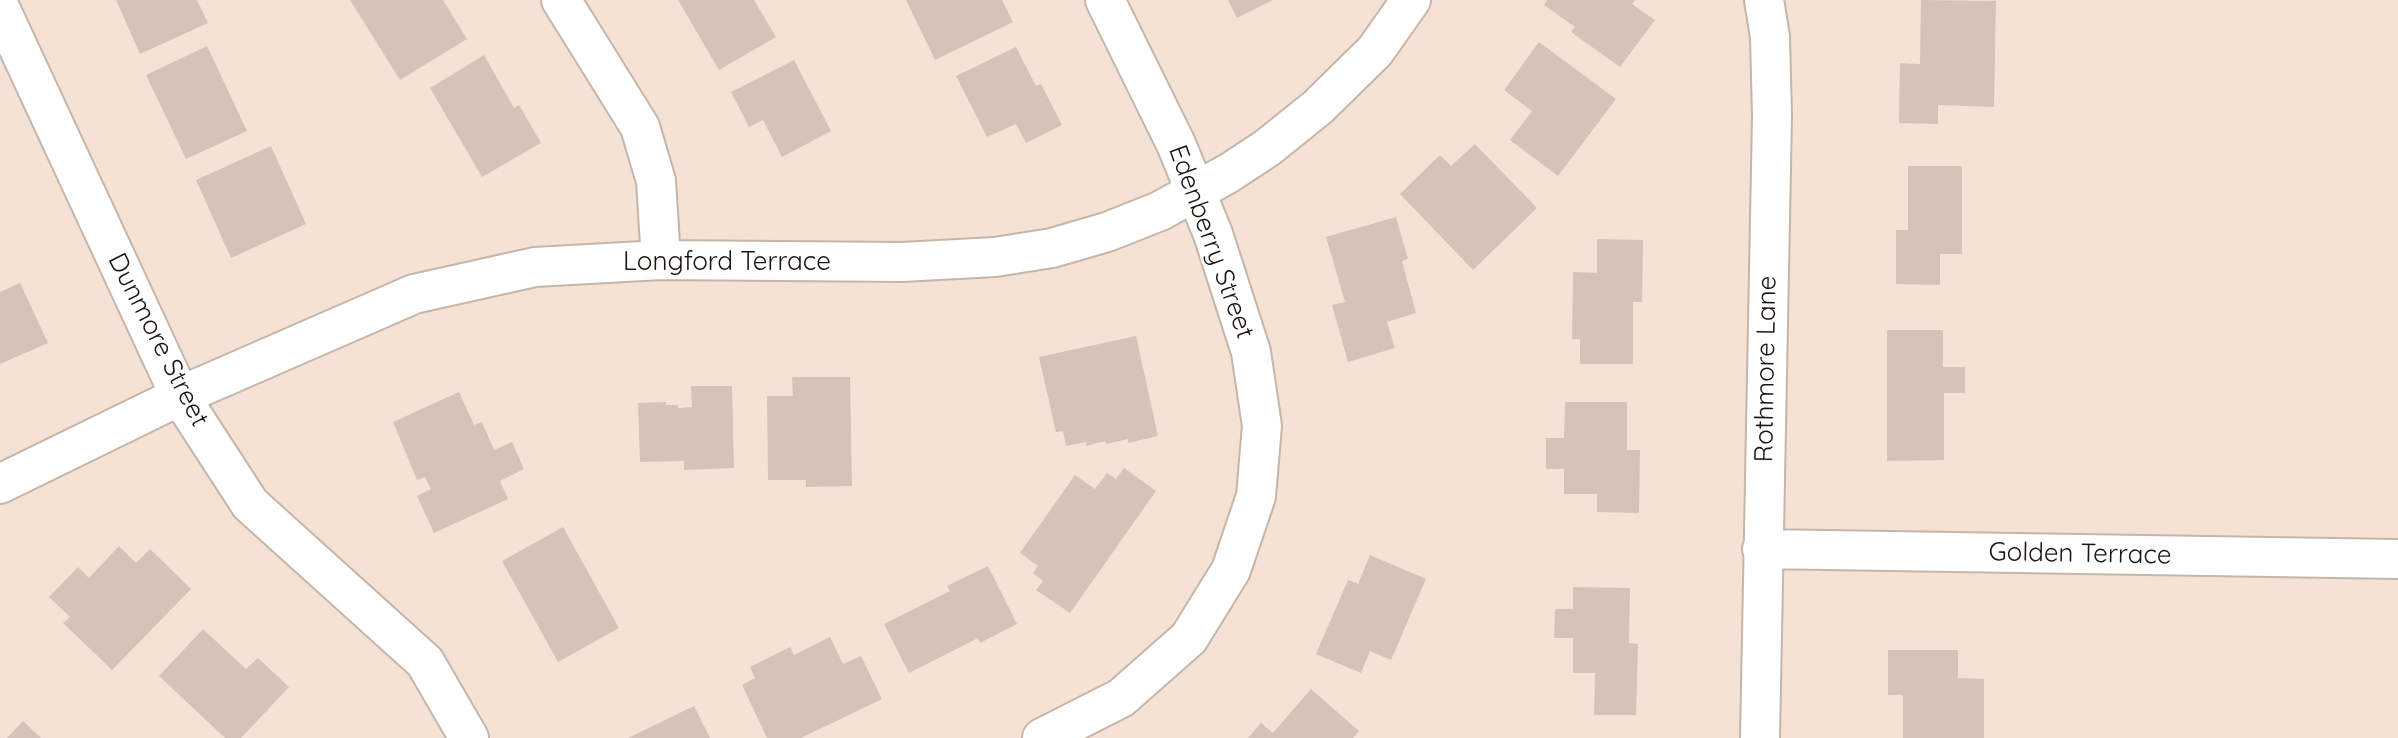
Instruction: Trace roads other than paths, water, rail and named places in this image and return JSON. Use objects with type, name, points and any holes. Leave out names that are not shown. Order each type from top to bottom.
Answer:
[{"type":"street","points":[[561,0],[640,127],[656,181],[661,260]]},
{"type":"street","name":"Edenberry Street","points":[[1042,738],[1121,698],[1189,638],[1231,570],[1256,496],[1262,426],[1251,352],[1231,282],[1176,144],[1105,0]]},
{"type":"street","name":"Longford Terrace","points":[[0,484],[180,396],[414,294],[535,267],[661,260],[902,262],[995,257],[1052,248],[1107,232],[1160,211],[1267,148],[1318,107],[1375,51],[1411,0]]},
{"type":"street","name":"Rothmore Lane","points":[[1760,738],[1772,116],[1770,37],[1764,0]]},
{"type":"street","name":"Dunmore Street","points":[[0,8],[180,396],[250,504],[425,662],[469,738]]},
{"type":"street","name":"Golden Terrace","points":[[1762,549],[2398,559]]}]
